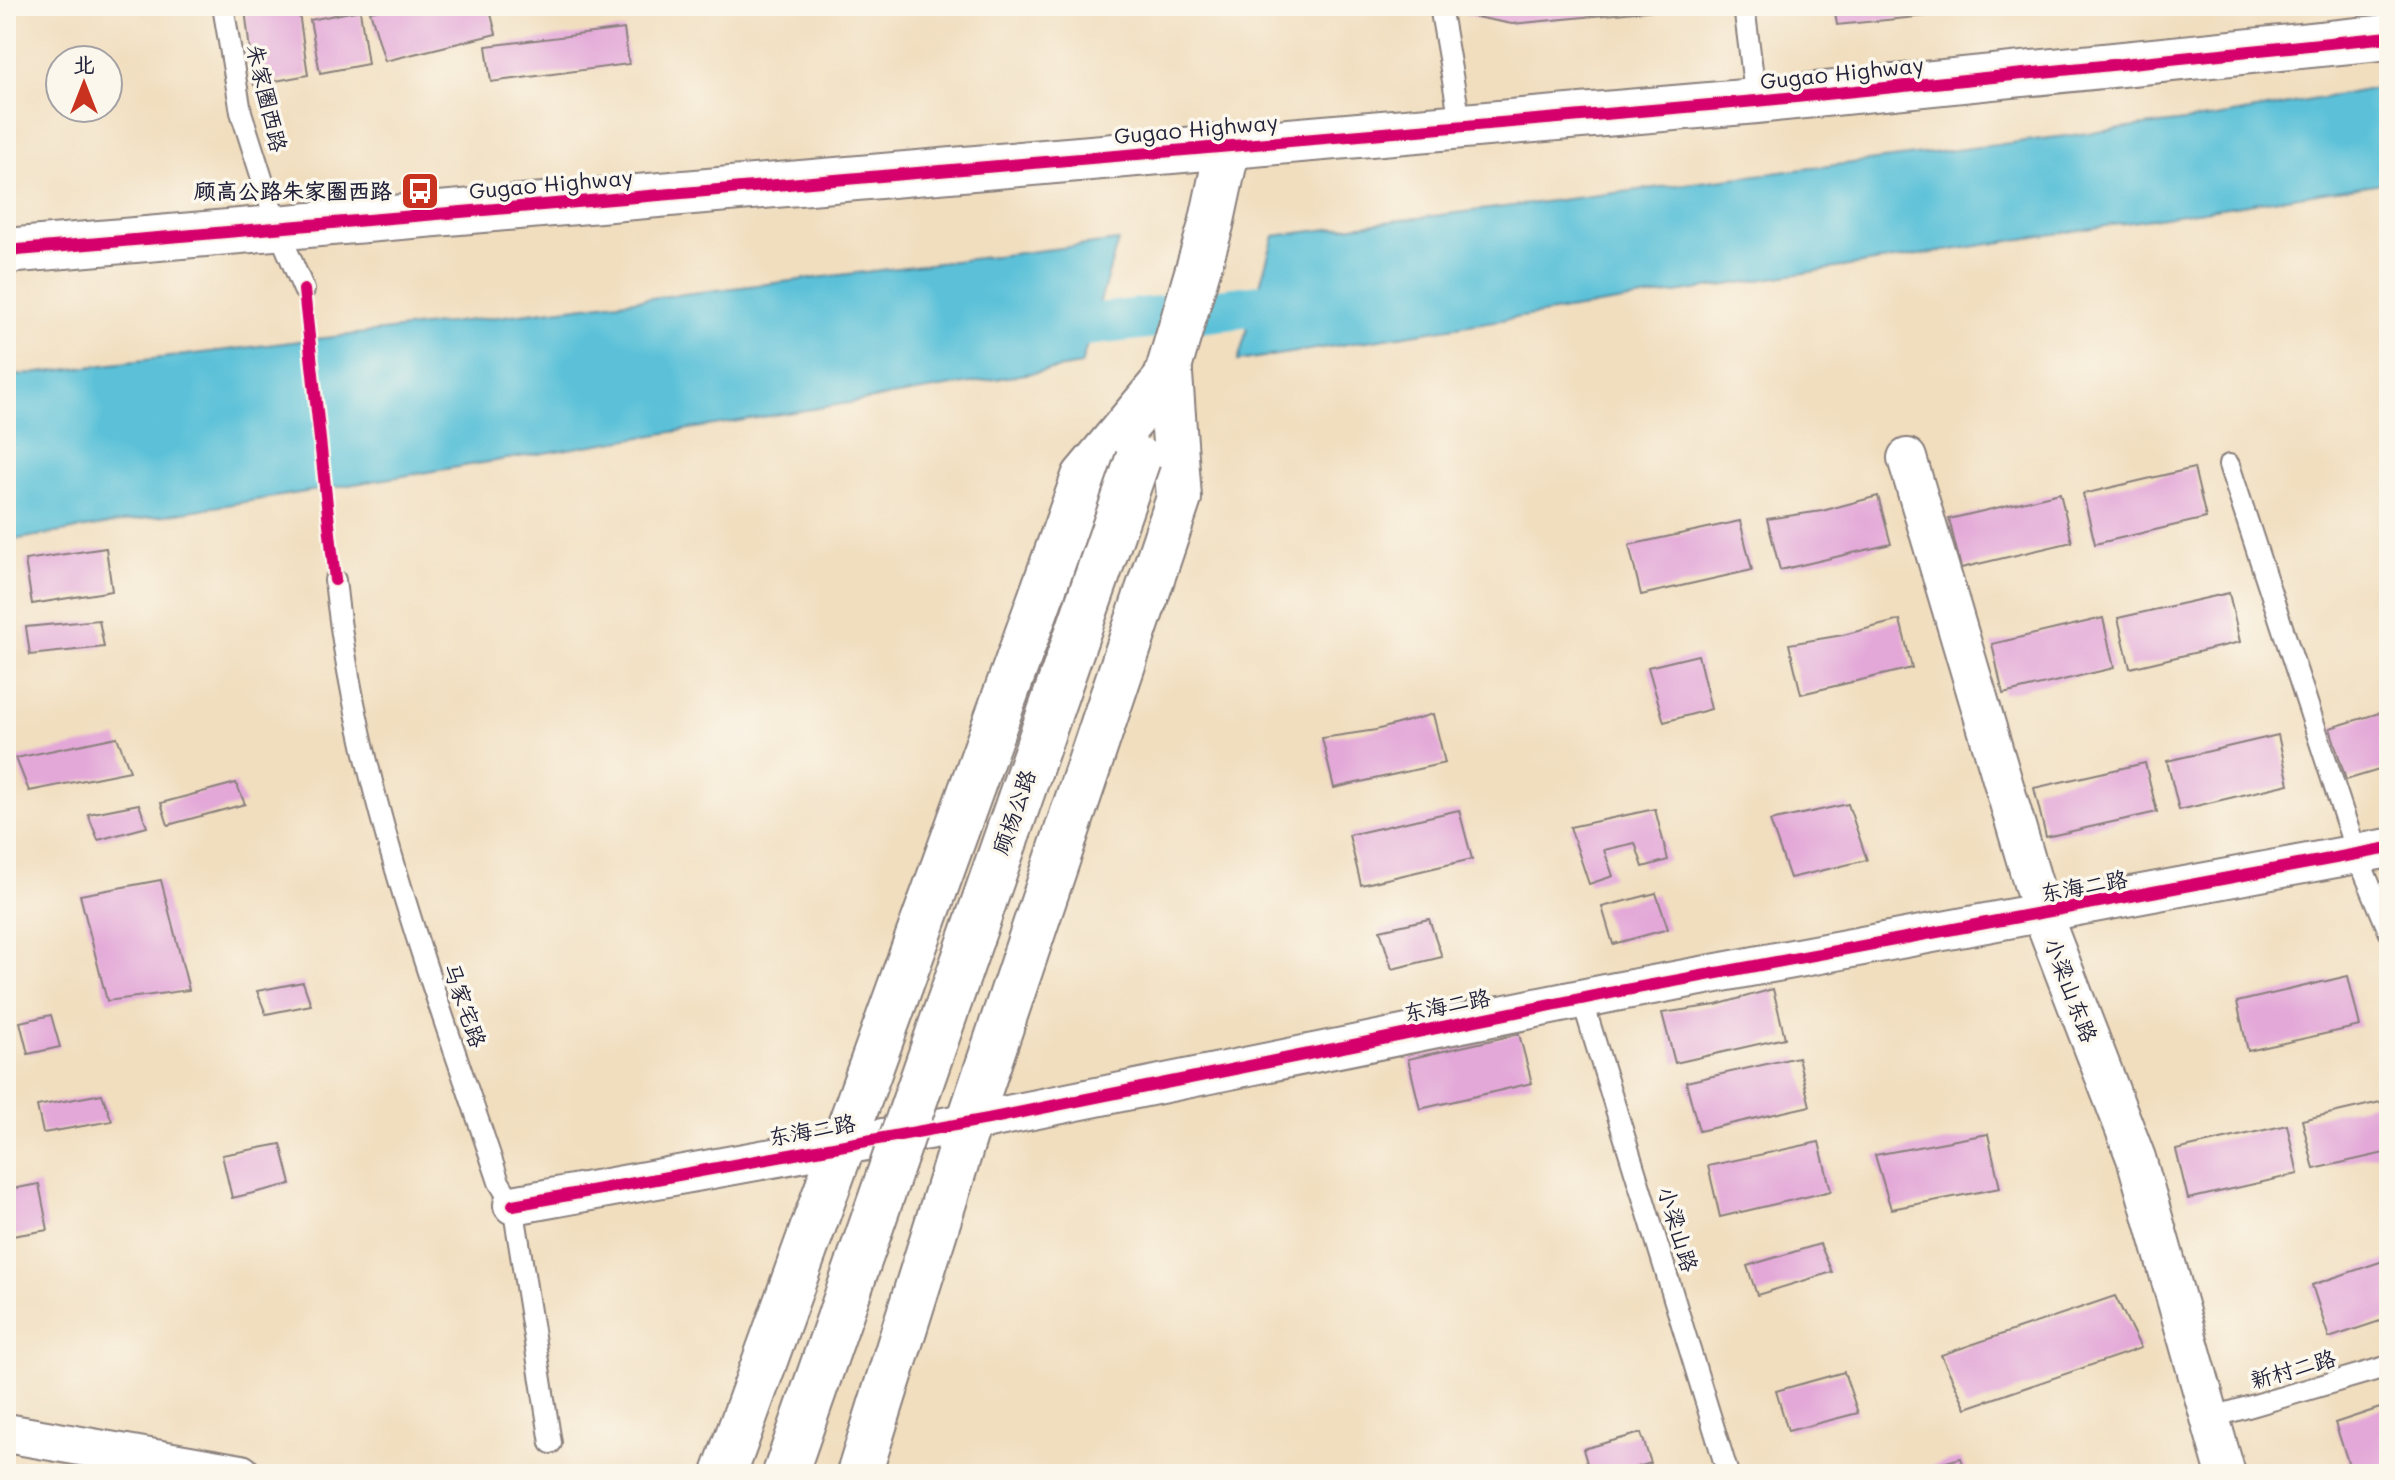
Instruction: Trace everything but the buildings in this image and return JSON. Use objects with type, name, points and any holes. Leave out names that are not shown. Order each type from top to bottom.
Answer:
[{"type":"street","name":"Gugao Highway","points":[[6,251],[1756,101],[2389,37]]},
{"type":"street","name":"顾杨公路","points":[[785,1474],[1173,362],[1211,225],[1228,146]]},
{"type":"street","points":[[859,1474],[969,1122],[1179,498],[1173,362]]},
{"type":"street","points":[[724,1474],[1084,477],[1173,362]]},
{"type":"street","name":"小梁山东路","points":[[1907,458],[2042,914],[2136,1158],[2226,1474]]},
{"type":"street","name":"东海二路","points":[[513,1205],[969,1122],[1582,999],[2373,852]]},
{"type":"street","points":[[6,1433],[241,1474]]},
{"type":"lane","name":"朱家圈西路","points":[[223,6],[241,112],[278,229],[304,290]]},
{"type":"lane","points":[[1440,6],[1461,127]]},
{"type":"lane","points":[[1744,6],[1756,101]]},
{"type":"lane","points":[[2388,6],[2389,14]]},
{"type":"lane","points":[[2229,465],[2373,852],[2389,931]]},
{"type":"lane","name":"马家宅路","points":[[335,580],[347,681],[376,806],[499,1182],[513,1205],[551,1443]]},
{"type":"lane","name":"小梁山路","points":[[1582,999],[1728,1474]]},
{"type":"lane","name":"新村二路","points":[[2210,1418],[2389,1366]]},
{"type":"water","points":[[2389,86],[2389,182],[1238,361],[1274,236],[2216,117]]},
{"type":"water","points":[[1118,241],[1081,365],[6,541],[6,377]]},
{"type":"waterway","points":[[1036,331],[1312,299]]},
{"type":"cycle path","points":[[6,251],[1756,101],[2389,37]]},
{"type":"cycle path","points":[[304,290],[335,580]]},
{"type":"cycle path","points":[[513,1205],[988,1119],[1615,992],[2389,848]]},
{"type":"place","name":"顾高公路朱家圈西路","points":[[420,191]]}]
